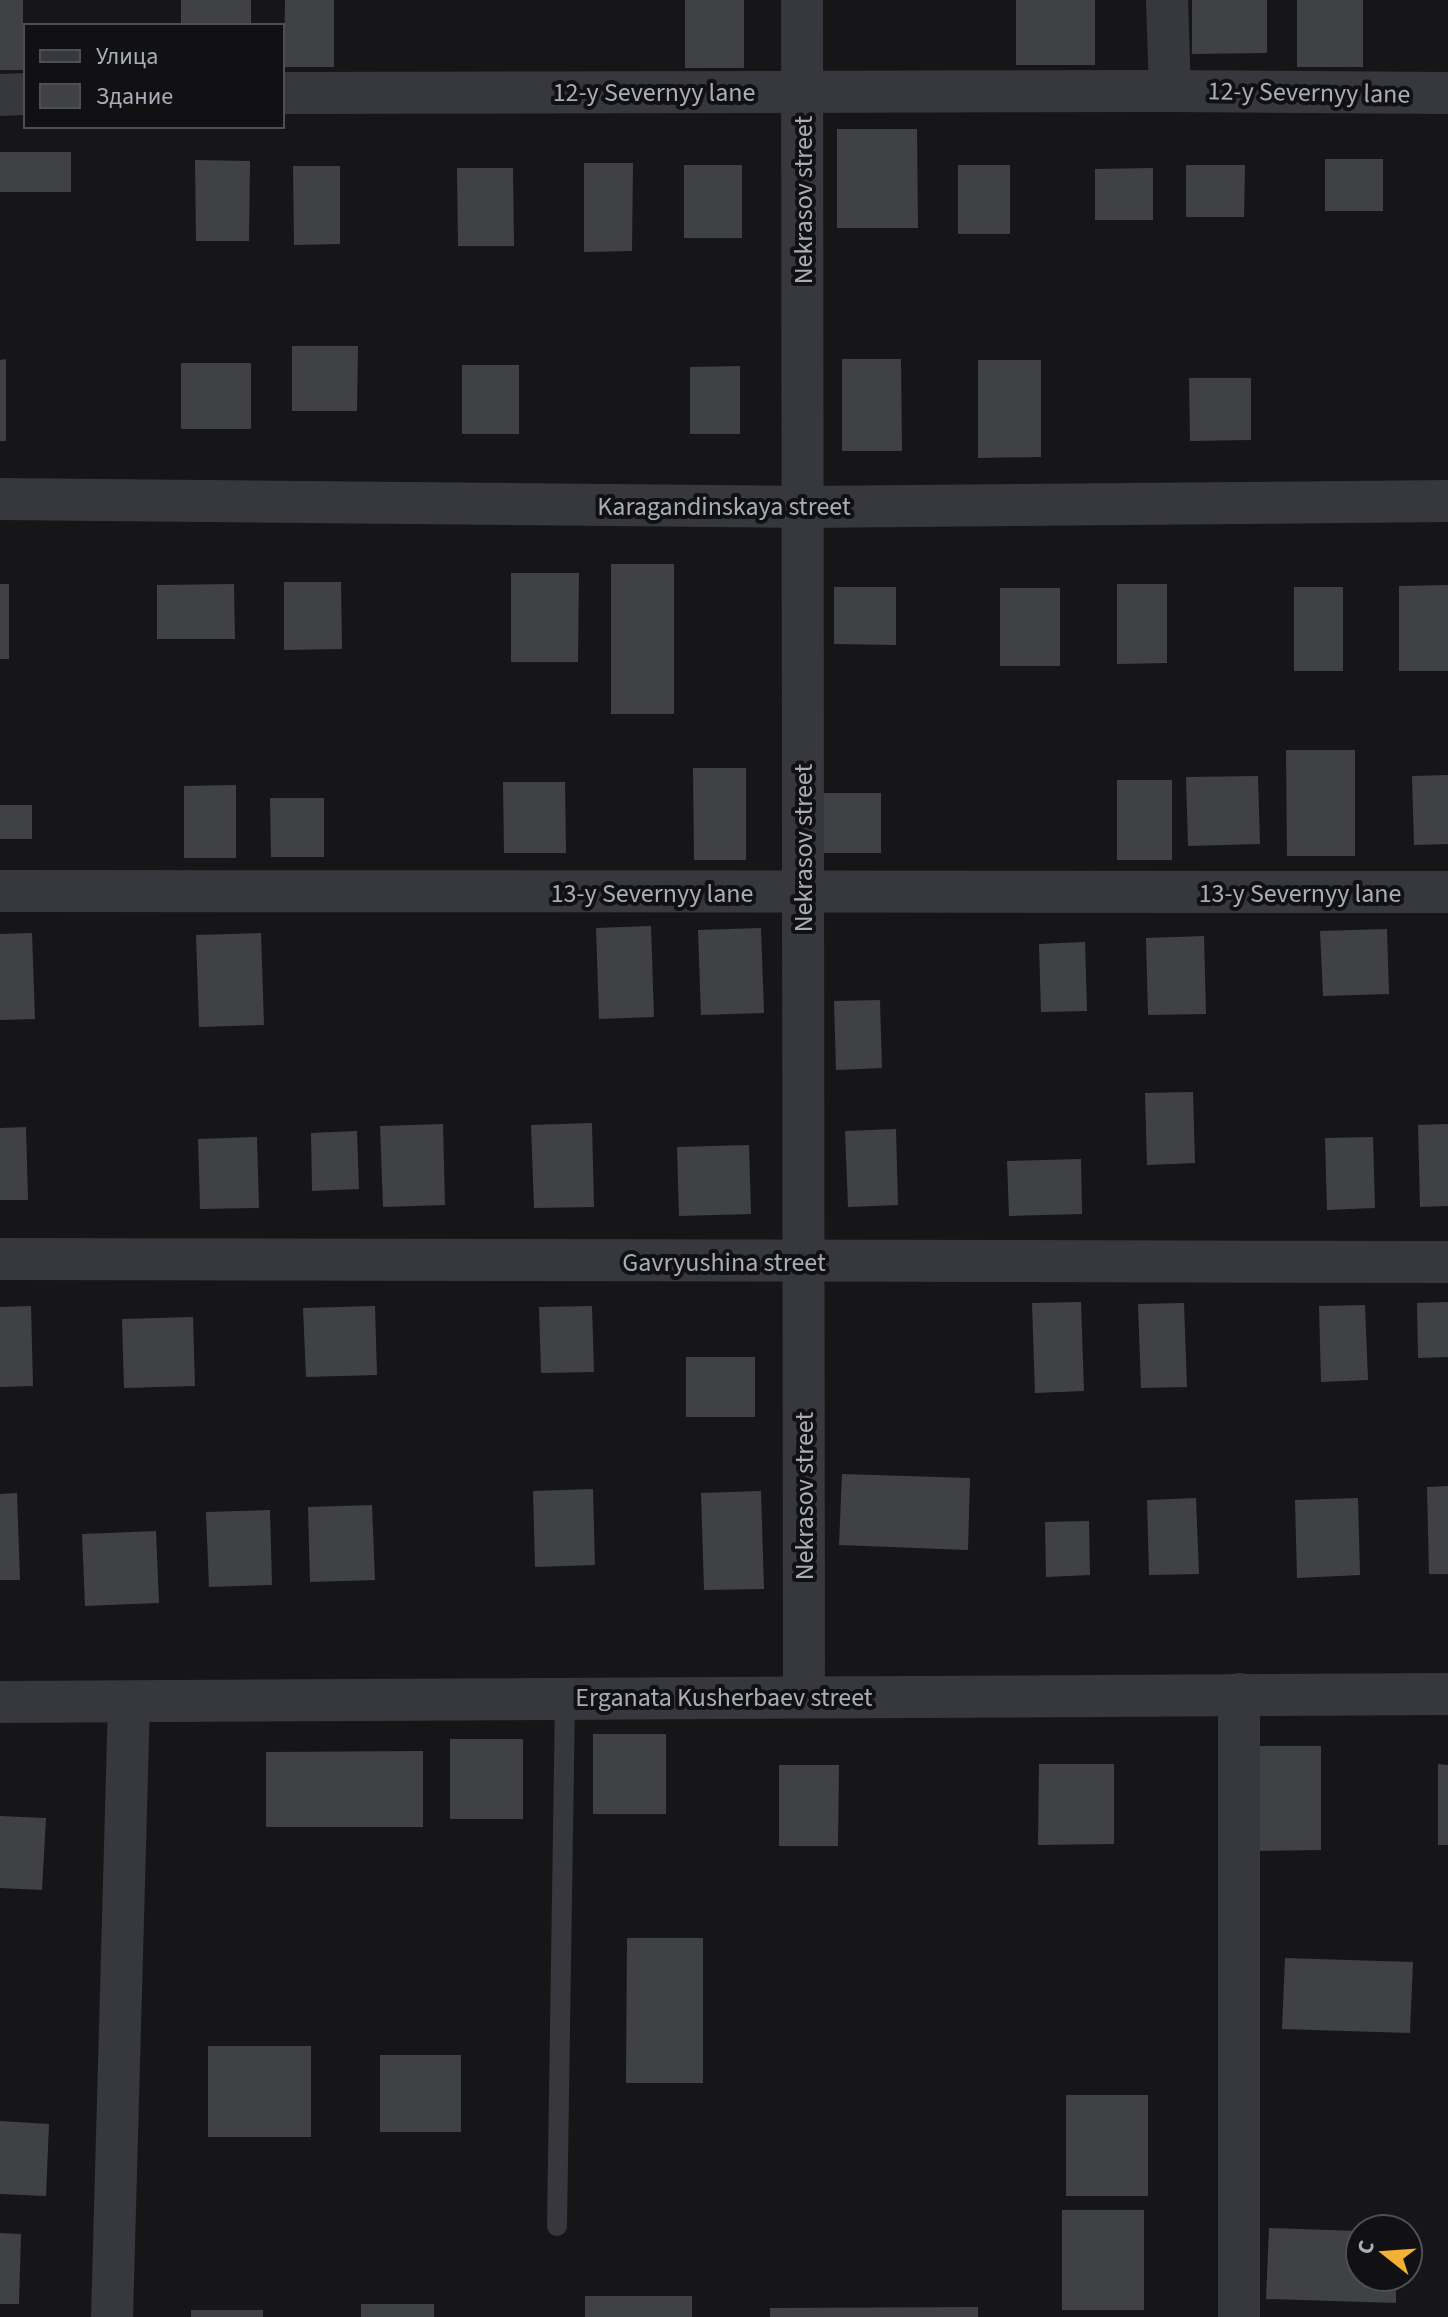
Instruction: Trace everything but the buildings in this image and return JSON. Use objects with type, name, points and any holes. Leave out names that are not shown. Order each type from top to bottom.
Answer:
[{"type":"street","name":"Nekrasov street","points":[[802,0],[804,1697]]},
{"type":"street","name":"12-y Severnyy lane","points":[[1167,0],[1170,91]]},
{"type":"street","name":"12-y Severnyy lane","points":[[284,93],[1448,93]]},
{"type":"street","points":[[0,95],[24,94]]},
{"type":"street","name":"Karagandinskaya street","points":[[0,499],[803,507],[1448,501]]},
{"type":"street","name":"13-y Severnyy lane","points":[[0,891],[1448,892]]},
{"type":"street","name":"Gavryushina street","points":[[0,1259],[1448,1262]]},
{"type":"street","points":[[1239,1694],[1239,2317]]},
{"type":"street","name":"Erganata Kusherbaev street","points":[[0,1702],[1448,1694]]},
{"type":"street","points":[[112,2317],[129,1702]]},
{"type":"lane","points":[[557,2226],[565,1699]]}]
